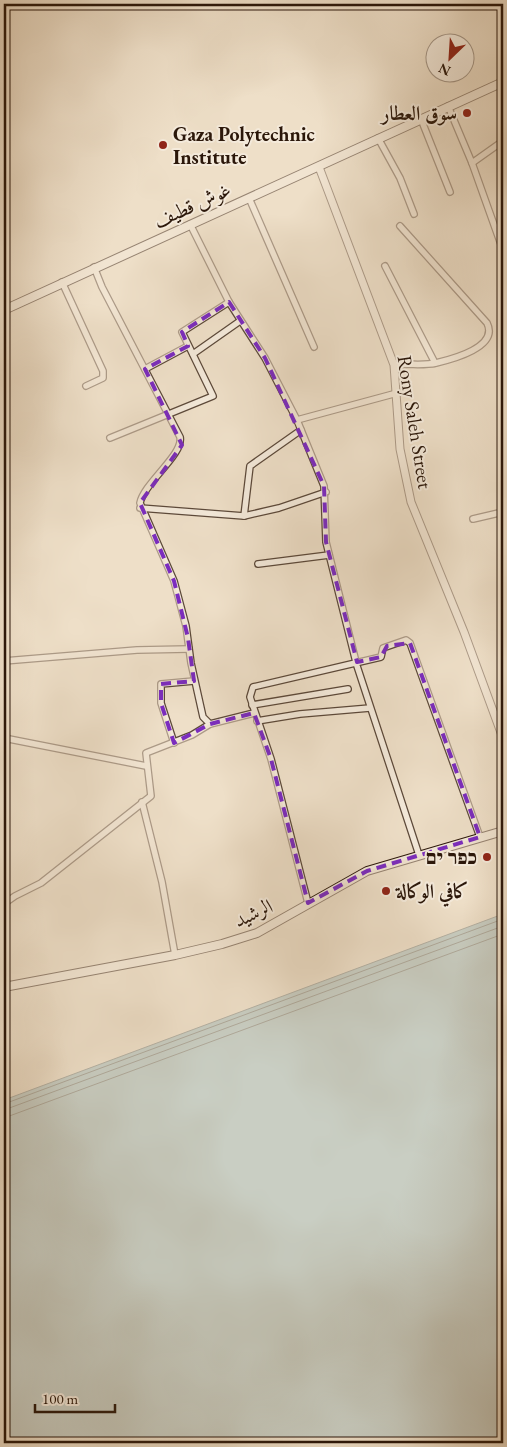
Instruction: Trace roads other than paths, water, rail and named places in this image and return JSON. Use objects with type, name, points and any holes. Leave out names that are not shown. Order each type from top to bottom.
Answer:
[{"type":"main road","name":"غوش قطيف","points":[[4,310],[94,267],[503,82]]},
{"type":"main road","name":"الرشيد","points":[[4,987],[175,955],[257,933],[367,871],[503,831]]},
{"type":"street","points":[[448,106],[500,233],[503,250]]},
{"type":"street","points":[[421,118],[450,192]]},
{"type":"street","points":[[378,138],[400,178],[414,214]]},
{"type":"street","points":[[472,163],[503,141]]},
{"type":"street","name":"Rony Saleh Street","points":[[319,166],[394,365],[400,449],[411,502],[503,738]]},
{"type":"street","points":[[249,198],[314,347]]},
{"type":"street","points":[[190,224],[229,302],[265,358],[297,420],[326,492],[326,542],[329,555],[370,708],[420,855]]},
{"type":"street","points":[[394,365],[435,363],[480,346],[489,338],[489,328],[400,226]]},
{"type":"street","points":[[385,266],[435,363]]},
{"type":"street","points":[[94,267],[102,287],[169,414],[182,443],[142,494],[140,508],[174,582],[186,626],[194,681],[203,716],[210,724]]},
{"type":"street","points":[[62,282],[103,371],[103,378],[86,386]]},
{"type":"street","points":[[110,438],[213,396],[182,332],[229,302]]},
{"type":"street","points":[[194,354],[240,321]]},
{"type":"street","points":[[145,369],[188,346]]},
{"type":"street","points":[[297,420],[397,393]]},
{"type":"street","points":[[244,516],[250,466],[301,430]]},
{"type":"street","points":[[140,508],[244,516],[279,508],[326,492]]},
{"type":"street","points":[[473,519],[503,512]]},
{"type":"street","points":[[258,564],[329,555]]},
{"type":"street","points":[[308,903],[279,798],[271,759],[254,713],[250,697],[253,687],[381,657],[383,648],[406,640],[410,643],[480,838]]},
{"type":"street","points":[[4,661],[30,660],[56,655],[189,649]]},
{"type":"street","points":[[174,742],[160,702],[161,684],[194,681]]},
{"type":"street","points":[[252,705],[348,689]]},
{"type":"street","points":[[257,721],[300,714],[370,708]]},
{"type":"street","points":[[5,903],[41,883],[151,796],[152,792],[146,766],[146,753],[174,742],[210,724],[254,713]]},
{"type":"street","points":[[4,738],[146,766]]},
{"type":"street","points":[[142,802],[162,882],[175,955]]},
{"type":"water","points":[[503,914],[503,1443],[4,1443],[4,1100]]},
{"type":"place","name":"سوق العطار","points":[[467,113]]},
{"type":"place","name":"Gaza Polytechnic Institute","points":[[163,145]]},
{"type":"place","name":"כפר ים","points":[[487,857]]},
{"type":"place","name":"كافي الوكالة","points":[[386,891]]}]
